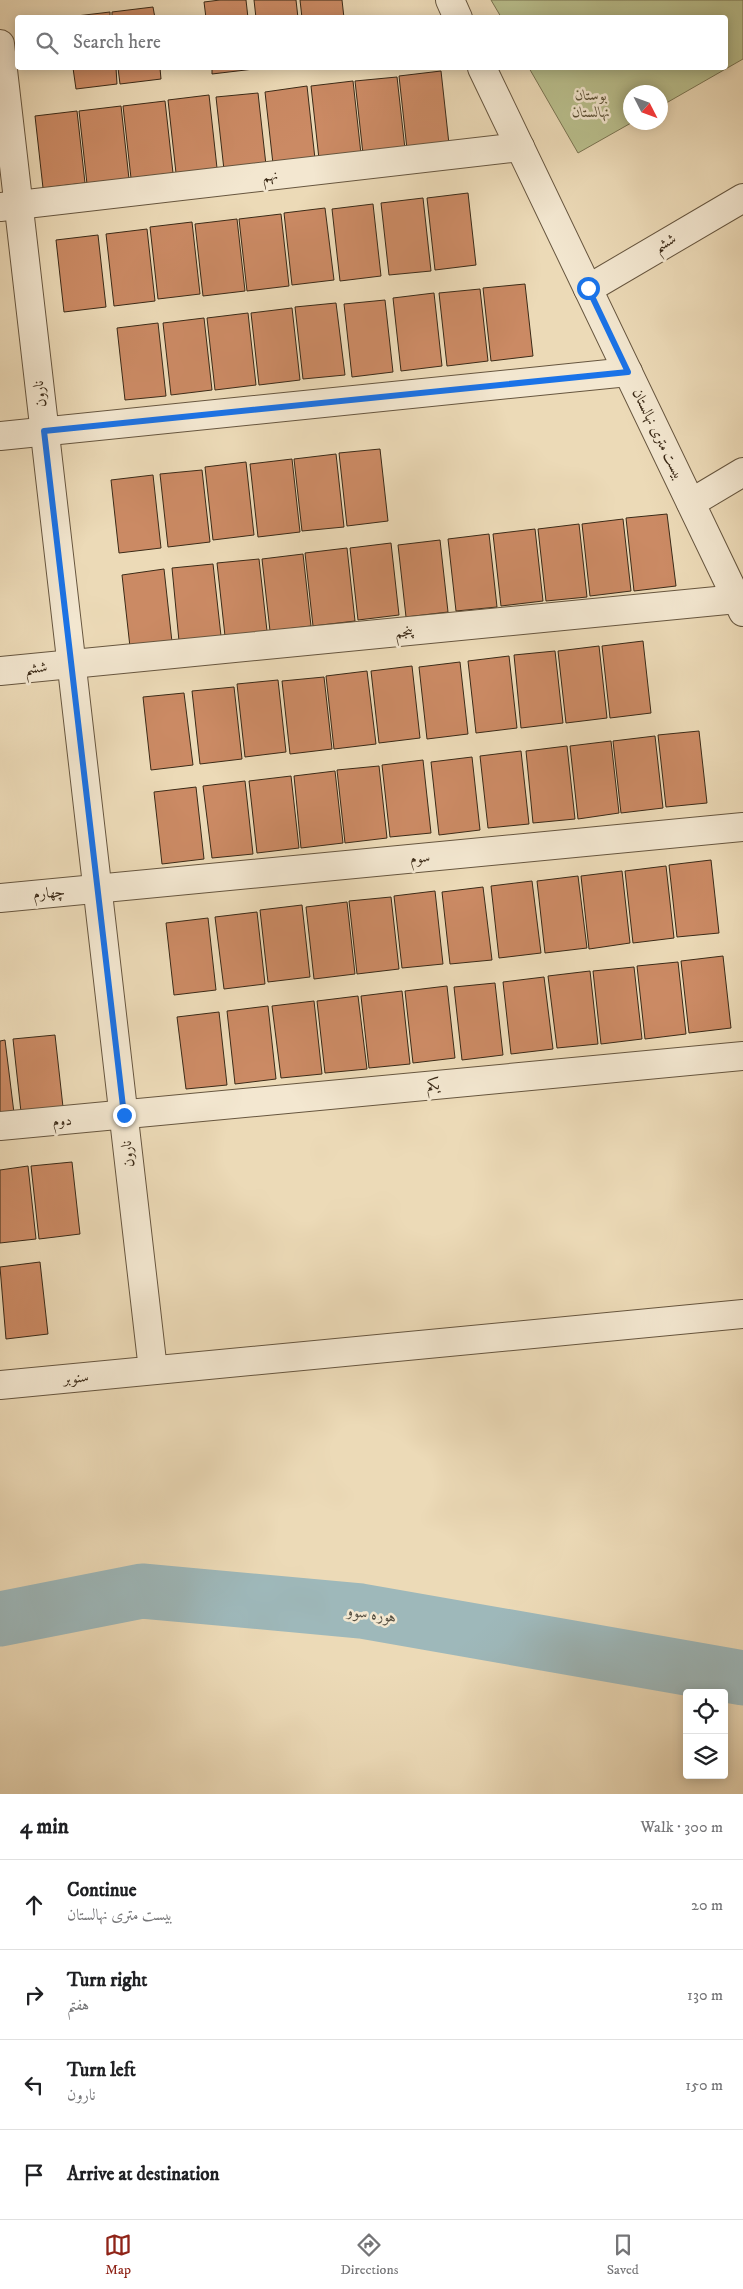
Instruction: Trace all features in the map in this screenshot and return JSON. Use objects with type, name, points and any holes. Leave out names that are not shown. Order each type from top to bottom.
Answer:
[{"type":"street","points":[[450,0],[457,15]]},
{"type":"street","name":"نارون","points":[[0,44],[9,206],[44,431],[153,1370]]},
{"type":"street","name":"بیست متری نهالستان","points":[[483,70],[740,605]]},
{"type":"street","name":"نهم","points":[[9,206],[520,147]]},
{"type":"street","name":"ششم","points":[[588,288],[743,198]]},
{"type":"street","points":[[0,436],[628,372]]},
{"type":"street","points":[[691,503],[743,472]]},
{"type":"street","name":"پنجم","points":[[71,664],[740,605]]},
{"type":"street","name":"ششم","points":[[0,672],[71,664]]},
{"type":"street","name":"سوم","points":[[97,888],[743,827]]},
{"type":"street","name":"چهارم","points":[[0,898],[97,888]]},
{"type":"street","name":"یکم","points":[[124,1115],[743,1056]]},
{"type":"street","name":"دوم","points":[[0,1126],[124,1115]]},
{"type":"street","name":"سنوبر","points":[[0,1385],[743,1314]]},
{"type":"green space","name":"بوستان نهالستان","points":[[491,0],[743,0],[743,59],[728,68],[728,15],[500,15]]},
{"type":"green space","name":"بوستان نهالستان","points":[[530,70],[724,70],[668,102],[668,85],[623,85],[623,128],[578,153]]},
{"type":"building","points":[[246,0],[248,15],[206,15],[204,2]]},
{"type":"building","points":[[254,0],[296,0],[298,15],[256,15]]},
{"type":"building","points":[[300,0],[342,0],[344,15],[302,15]]},
{"type":"building","points":[[153,7],[154,15],[112,15],[112,12]]},
{"type":"building","points":[[110,12],[110,15],[85,15]]},
{"type":"building","points":[[73,70],[116,70],[117,84],[76,89]]},
{"type":"building","points":[[118,70],[160,70],[161,79],[120,84]]},
{"type":"building","points":[[212,70],[246,70],[212,74]]},
{"type":"building","points":[[441,71],[449,144],[407,149],[399,76]]},
{"type":"building","points":[[397,77],[405,149],[363,154],[355,81]]},
{"type":"building","points":[[353,81],[361,154],[319,159],[311,86]]},
{"type":"building","points":[[307,86],[315,159],[273,164],[265,92]]},
{"type":"building","points":[[258,93],[266,165],[224,170],[216,97]]},
{"type":"building","points":[[209,95],[217,168],[176,173],[168,100]]},
{"type":"building","points":[[165,101],[173,173],[131,178],[123,106]]},
{"type":"building","points":[[121,106],[129,179],[87,184],[79,111]]},
{"type":"building","points":[[77,111],[85,183],[43,188],[35,116]]},
{"type":"building","points":[[468,193],[476,265],[435,270],[427,198]]},
{"type":"building","points":[[423,198],[431,271],[389,275],[381,203]]},
{"type":"building","points":[[373,204],[381,276],[340,281],[332,209]]},
{"type":"building","points":[[325,208],[334,280],[292,285],[284,213]]},
{"type":"building","points":[[281,214],[289,286],[247,291],[239,219]]},
{"type":"building","points":[[237,219],[245,291],[203,296],[195,224]]},
{"type":"building","points":[[192,222],[200,294],[158,299],[150,227]]},
{"type":"building","points":[[147,229],[155,301],[114,306],[106,234]]},
{"type":"building","points":[[98,235],[106,307],[64,312],[56,240]]},
{"type":"building","points":[[525,284],[533,356],[491,361],[483,288]]},
{"type":"building","points":[[480,289],[488,361],[447,366],[439,293]]},
{"type":"building","points":[[434,293],[442,366],[401,371],[393,298]]},
{"type":"building","points":[[385,300],[393,372],[352,377],[344,304]]},
{"type":"building","points":[[336,303],[345,375],[303,379],[295,307]]},
{"type":"building","points":[[292,308],[300,380],[259,385],[251,313]]},
{"type":"building","points":[[248,313],[256,385],[215,390],[207,318]]},
{"type":"building","points":[[204,318],[212,390],[171,395],[163,323]]},
{"type":"building","points":[[158,323],[166,396],[125,400],[117,328]]},
{"type":"building","points":[[380,449],[388,521],[347,526],[339,453]]},
{"type":"building","points":[[336,454],[344,527],[302,531],[294,459]]},
{"type":"building","points":[[292,459],[300,532],[258,537],[250,464]]},
{"type":"building","points":[[246,462],[254,535],[213,540],[205,467]]},
{"type":"building","points":[[202,470],[210,542],[168,547],[160,474]]},
{"type":"building","points":[[153,475],[161,548],[119,553],[111,480]]},
{"type":"building","points":[[667,514],[676,586],[634,591],[626,518]]},
{"type":"building","points":[[623,519],[631,591],[590,596],[582,524]]},
{"type":"building","points":[[579,524],[587,597],[546,601],[538,529]]},
{"type":"building","points":[[535,529],[543,601],[501,606],[493,534]]},
{"type":"building","points":[[489,534],[497,607],[456,611],[448,539]]},
{"type":"building","points":[[440,540],[448,612],[406,617],[398,545]]},
{"type":"building","points":[[391,543],[399,615],[358,620],[350,548]]},
{"type":"building","points":[[347,548],[355,621],[313,626],[305,553]]},
{"type":"building","points":[[303,554],[311,626],[270,631],[262,559]]},
{"type":"building","points":[[259,559],[267,631],[225,636],[217,563]]},
{"type":"building","points":[[213,564],[221,636],[179,641],[172,568]]},
{"type":"building","points":[[164,569],[172,642],[130,647],[122,575]]},
{"type":"building","points":[[643,641],[651,713],[610,718],[602,646]]},
{"type":"building","points":[[599,646],[607,718],[566,723],[558,651]]},
{"type":"building","points":[[555,651],[563,723],[521,728],[514,655]]},
{"type":"building","points":[[509,656],[517,728],[476,733],[468,661]]},
{"type":"building","points":[[460,662],[468,734],[427,739],[419,667]]},
{"type":"building","points":[[412,666],[420,738],[379,743],[371,671]]},
{"type":"building","points":[[367,671],[376,744],[334,749],[326,676]]},
{"type":"building","points":[[324,677],[332,749],[290,754],[282,681]]},
{"type":"building","points":[[278,680],[286,752],[245,757],[237,684]]},
{"type":"building","points":[[234,687],[242,759],[200,764],[192,691]]},
{"type":"building","points":[[184,693],[193,765],[151,770],[143,697]]},
{"type":"building","points":[[699,731],[707,803],[666,807],[658,735]]},
{"type":"building","points":[[655,736],[663,808],[621,813],[613,741]]},
{"type":"building","points":[[611,741],[619,813],[578,819],[570,746]]},
{"type":"building","points":[[567,746],[575,819],[533,823],[526,751]]},
{"type":"building","points":[[521,751],[529,824],[488,828],[480,756]]},
{"type":"building","points":[[472,757],[480,830],[439,835],[431,762]]},
{"type":"building","points":[[423,760],[431,833],[390,837],[382,765]]},
{"type":"building","points":[[379,766],[387,838],[345,843],[337,770]]},
{"type":"building","points":[[335,771],[343,843],[301,848],[294,776]]},
{"type":"building","points":[[291,776],[299,848],[257,853],[249,781]]},
{"type":"building","points":[[245,781],[253,854],[212,858],[203,786]]},
{"type":"building","points":[[196,787],[204,859],[162,864],[154,792]]},
{"type":"building","points":[[711,860],[719,933],[677,937],[669,865]]},
{"type":"building","points":[[666,866],[674,938],[633,943],[625,871]]},
{"type":"building","points":[[622,871],[630,943],[589,949],[581,876]]},
{"type":"building","points":[[578,876],[587,948],[545,953],[537,881]]},
{"type":"building","points":[[532,881],[541,953],[499,958],[491,886]]},
{"type":"building","points":[[483,887],[492,960],[450,964],[442,892]]},
{"type":"building","points":[[435,891],[443,964],[402,968],[394,896]]},
{"type":"building","points":[[391,897],[399,969],[357,974],[349,901]]},
{"type":"building","points":[[347,902],[355,974],[314,979],[306,907]]},
{"type":"building","points":[[302,905],[310,977],[268,982],[260,910]]},
{"type":"building","points":[[257,912],[265,984],[224,989],[215,917]]},
{"type":"building","points":[[208,918],[216,990],[174,995],[166,923]]},
{"type":"building","points":[[723,956],[731,1028],[689,1033],[681,961]]},
{"type":"building","points":[[678,962],[686,1034],[645,1039],[637,966]]},
{"type":"building","points":[[634,967],[642,1039],[601,1044],[593,971]]},
{"type":"building","points":[[590,971],[598,1044],[557,1048],[548,976]]},
{"type":"building","points":[[544,977],[553,1049],[511,1054],[503,982]]},
{"type":"building","points":[[495,983],[503,1055],[462,1060],[454,987]]},
{"type":"building","points":[[447,986],[455,1058],[413,1063],[405,991]]},
{"type":"building","points":[[402,991],[410,1064],[369,1068],[361,996]]},
{"type":"building","points":[[358,996],[367,1069],[325,1073],[317,1001]]},
{"type":"building","points":[[314,1001],[322,1074],[281,1078],[272,1006]]},
{"type":"building","points":[[268,1006],[276,1079],[235,1084],[227,1011]]},
{"type":"building","points":[[219,1012],[227,1085],[186,1089],[177,1017]]},
{"type":"building","points":[[55,1035],[63,1107],[21,1112],[13,1039]]},
{"type":"building","points":[[5,1040],[14,1113],[0,1114],[0,1041]]},
{"type":"building","points":[[72,1162],[80,1234],[39,1239],[31,1166]]},
{"type":"building","points":[[28,1166],[36,1239],[0,1243],[0,1170]]},
{"type":"building","points":[[40,1262],[48,1334],[6,1339],[0,1267]]},
{"type":"waterway","name":"هوره سوو","points":[[0,1619],[142,1591],[361,1611],[743,1678]]},
{"type":"route","points":[[124,1115],[44,431],[628,372],[588,288]]}]
